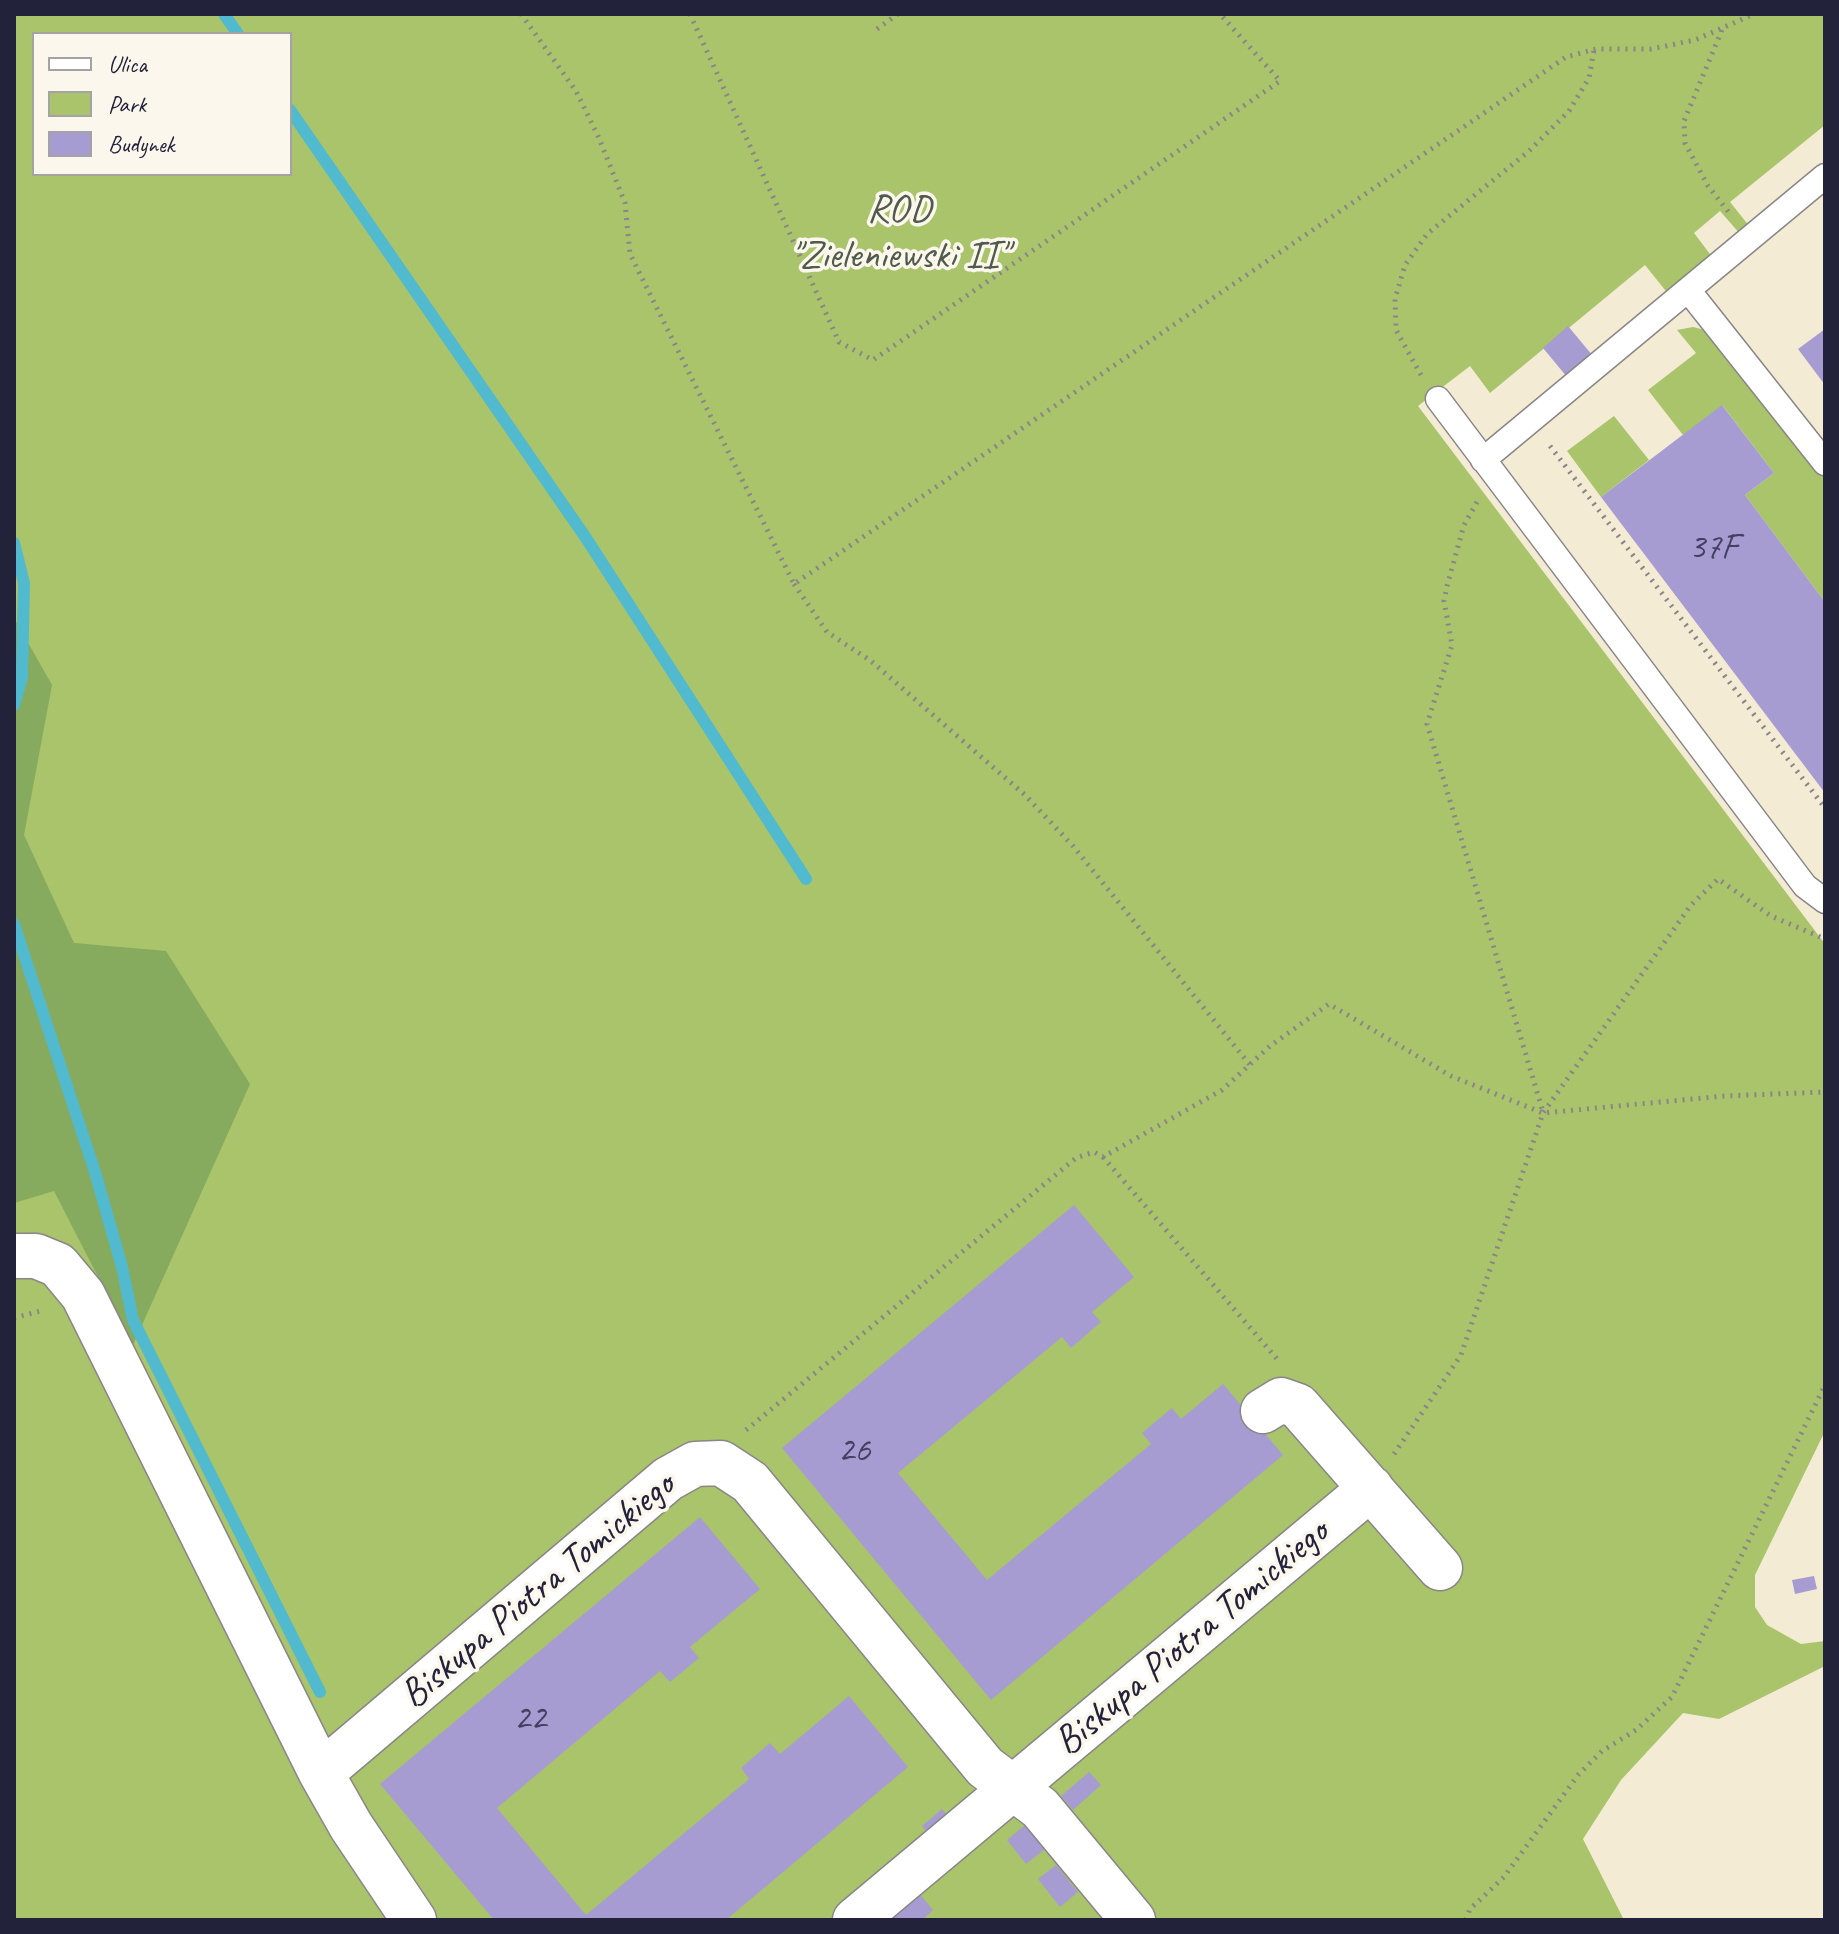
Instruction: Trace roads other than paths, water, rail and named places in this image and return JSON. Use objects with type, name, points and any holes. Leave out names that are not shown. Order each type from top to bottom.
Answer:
[{"type":"street","points":[[14,1256],[36,1256],[58,1265],[83,1295],[321,1773],[351,1826],[414,1920]]},
{"type":"street","points":[[1276,1405],[1371,1488],[1440,1568]]},
{"type":"street","name":"Biskupa Piotra Tomickiego","points":[[321,1773],[668,1479],[695,1464],[708,1461],[721,1463],[750,1482],[985,1767],[1040,1808],[1133,1920]]},
{"type":"street","name":"Biskupa Piotra Tomickiego","points":[[855,1920],[1371,1488]]},
{"type":"lane","points":[[1483,460],[1825,176]]},
{"type":"lane","points":[[1688,290],[1825,463]]},
{"type":"lane","points":[[1438,399],[1805,886],[1825,901]]},
{"type":"waterway","points":[[224,14],[237,32]]},
{"type":"waterway","points":[[292,113],[586,538],[806,879]]},
{"type":"waterway","points":[[14,543],[24,583],[22,677],[14,705]]},
{"type":"waterway","points":[[14,924],[95,1172],[122,1267],[133,1320],[320,1692]]},
{"type":"park label","name":"ROD \"Zieleniewski II\"","points":[[899,234]]}]
